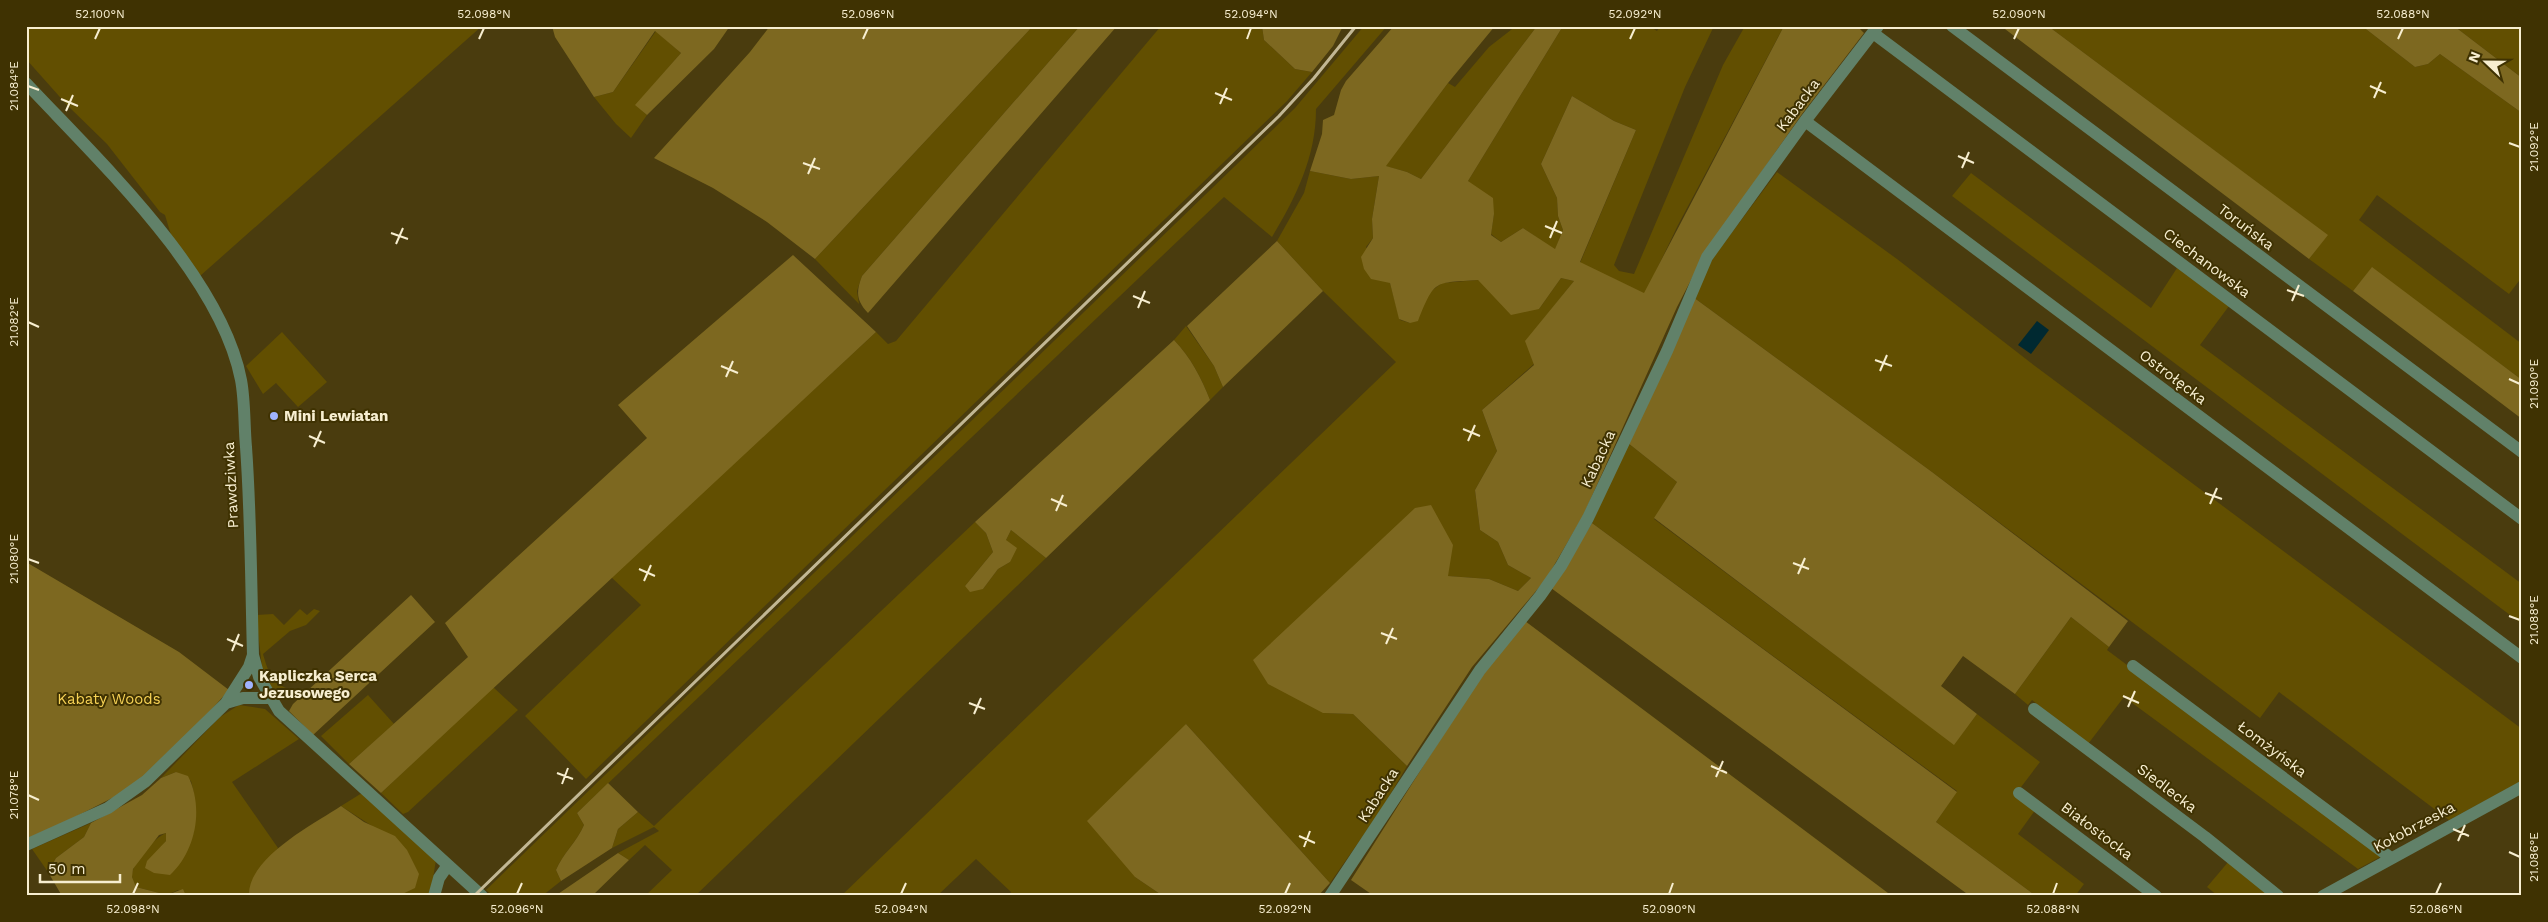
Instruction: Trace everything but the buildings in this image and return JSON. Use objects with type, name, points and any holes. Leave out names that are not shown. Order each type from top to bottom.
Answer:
[{"type":"street","name":"Toruńska","points":[[1952,26],[2522,452]]},
{"type":"street","name":"Kabacka","points":[[1330,896],[1480,670],[1540,596],[1561,566],[1588,518],[1666,351],[1707,257],[1805,121],[1875,30]]},
{"type":"street","name":"Ciechanowska","points":[[1875,30],[2522,519]]},
{"type":"street","name":"Prawdziwka","points":[[26,84],[120,184],[184,262],[221,321],[233,351],[241,380],[247,460],[253,655],[249,667],[226,702],[133,792],[108,808],[26,845]]},
{"type":"street","name":"Ostrołęcka","points":[[1805,121],[2522,658]]},
{"type":"street","points":[[253,655],[259,677],[279,711],[482,896]]},
{"type":"street","name":"Łomżyńska","points":[[2133,666],[2391,858]]},
{"type":"street","points":[[226,702],[243,698],[270,698]]},
{"type":"street","name":"Siedlecka","points":[[2034,709],[2205,837],[2278,896]]},
{"type":"street","name":"Kołobrzeska","points":[[2323,896],[2522,787]]},
{"type":"street","name":"Białostocka","points":[[2019,793],[2156,896]]},
{"type":"street","points":[[434,896],[439,878],[448,865]]},
{"type":"shaded area","points":[[26,26],[482,26],[200,276],[171,235],[165,215],[160,212],[107,144],[67,105],[26,59]]},
{"type":"shaded area","points":[[1033,26],[1080,26],[862,276],[857,291],[859,304],[815,259]]},
{"type":"shaded area","points":[[1161,26],[1262,26],[1264,40],[1295,69],[1312,72],[1287,101],[586,779],[525,716],[641,605],[611,577],[876,332],[888,344],[896,341]]},
{"type":"shaded area","points":[[1364,26],[1387,26],[1316,109],[1312,144],[1303,176],[1289,207],[1272,237],[1224,197],[577,813],[584,825],[556,870],[561,881],[542,896],[493,896],[486,890],[1295,108]]},
{"type":"shaded area","points":[[1516,26],[1537,26],[1421,179],[1407,172],[1385,166],[1448,83],[1455,87],[1489,47]]},
{"type":"shaded area","points":[[1563,26],[1649,26],[1657,31],[1660,26],[1714,26],[1685,87],[1614,265],[1619,271],[1634,274],[1723,65],[1745,26],[1784,26],[1678,225],[1645,294],[1580,263],[1636,130],[1614,121],[1572,96],[1541,164],[1557,198],[1558,216],[1563,230],[1555,250],[1523,228],[1501,242],[1491,234],[1494,214],[1468,181]]},
{"type":"shaded area","points":[[2048,26],[2362,26],[2415,67],[2428,64],[2440,54],[2522,113],[2522,277],[2509,294],[2377,195],[2359,220],[2522,344],[2522,380],[2372,268],[2353,291],[2309,259],[2327,235]]},
{"type":"shaded area","points":[[2454,26],[2522,26],[2522,78]]},
{"type":"shaded area","points":[[656,31],[681,53],[636,105],[647,115],[631,138],[616,124],[594,97],[613,92]]},
{"type":"shaded area","points":[[1310,171],[1351,179],[1379,176],[1372,219],[1373,238],[1366,247],[1390,283],[1400,320],[1410,323],[1430,292],[1442,283],[1478,280],[1539,309],[1561,278],[1574,281],[1526,341],[1534,364],[1482,410],[1497,451],[1475,490],[1480,530],[1498,542],[1508,565],[1531,578],[1518,591],[1489,579],[1448,576],[1323,713],[1353,714],[1407,766],[1381,810],[1330,883],[1186,724],[1135,877],[1163,896],[1008,896],[1011,892],[976,859],[937,896],[841,896],[1396,362],[1323,291],[1277,241],[1304,193]]},
{"type":"shaded area","points":[[1777,172],[1897,259],[2035,366],[2522,729],[2522,781],[2449,820],[2279,692],[2260,718],[1932,472],[1693,297],[1713,258]]},
{"type":"shaded area","points":[[1971,173],[2151,308],[2177,268],[2229,306],[2200,345],[2522,584],[2522,624],[1952,196]]},
{"type":"shaded area","points":[[1186,326],[1214,366],[1223,387],[1210,400],[1195,368],[1174,340]]},
{"type":"shaded area","points":[[282,332],[327,382],[298,407],[276,383],[263,394],[246,366]]},
{"type":"shaded area","points":[[1628,443],[1677,482],[1654,519],[1954,744],[1977,714],[2040,762],[2015,795],[2036,809],[2018,834],[2084,884],[2075,896],[2036,896],[1936,822],[1957,791],[1592,523]]},
{"type":"shaded area","points":[[975,522],[986,533],[993,552],[965,586],[983,589],[998,569],[1010,562],[1006,540],[1011,530],[1046,558],[695,896],[645,896],[672,870],[645,845],[629,860],[618,853],[659,831],[654,827],[612,848],[618,829],[638,812],[654,826]]},
{"type":"shaded area","points":[[300,609],[307,615],[314,609],[320,611],[306,625],[290,631],[263,654],[267,668],[273,678],[282,686],[295,691],[287,698],[275,696],[263,676],[256,615],[273,614],[284,625]]},
{"type":"shaded area","points":[[2071,617],[2109,647],[2107,650],[2382,856],[2358,869],[2124,697],[2088,744],[2032,700],[2028,705],[2015,694]]},
{"type":"shaded area","points":[[493,687],[518,710],[408,812],[403,814],[381,793]]},
{"type":"shaded area","points":[[368,695],[394,724],[349,764],[321,736]]},
{"type":"shaded area","points":[[239,705],[265,709],[299,739],[232,782],[278,848],[256,874],[249,896],[186,896],[178,890],[167,895],[136,887],[132,877],[135,865],[156,840],[166,833],[166,841],[158,851],[194,833],[194,794],[191,781],[176,772],[161,778],[220,717]]},
{"type":"shaded area","points":[[362,793],[436,860],[430,896],[398,896],[399,894],[372,826],[341,806]]},
{"type":"shaded area","points":[[91,823],[84,837],[56,858],[48,872],[32,849]]},
{"type":"shaded area","points":[[2229,861],[2272,896],[2218,896],[2207,887]]},
{"type":"green space","points":[[552,26],[730,26],[714,49],[647,115],[635,105],[681,53],[655,31],[613,92],[594,97],[555,37]]},
{"type":"green space","points":[[770,26],[1033,26],[815,259],[767,222],[713,188],[654,158],[750,52]]},
{"type":"green space","points":[[1080,26],[1117,26],[868,313],[858,296],[862,276]]},
{"type":"green space","points":[[1262,26],[1343,26],[1333,46],[1312,72],[1295,69],[1264,40]]},
{"type":"green space","points":[[1394,26],[1495,26],[1448,83],[1386,166],[1407,172],[1421,179],[1537,26],[1563,26],[1468,181],[1493,198],[1494,214],[1491,235],[1501,242],[1523,228],[1555,249],[1563,230],[1558,216],[1557,198],[1541,164],[1572,96],[1614,121],[1636,130],[1580,262],[1644,293],[1784,26],[1857,26],[1864,33],[1802,114],[1705,253],[1677,307],[1583,516],[1546,579],[1472,667],[1407,766],[1353,714],[1323,713],[1268,684],[1253,660],[1415,508],[1431,505],[1453,545],[1448,576],[1489,579],[1518,591],[1531,578],[1508,565],[1498,542],[1480,530],[1475,490],[1497,451],[1482,410],[1534,365],[1525,341],[1574,281],[1561,278],[1539,309],[1511,315],[1478,280],[1444,283],[1433,290],[1428,297],[1418,321],[1410,323],[1399,319],[1390,283],[1371,279],[1364,269],[1361,257],[1373,238],[1372,219],[1379,176],[1351,179],[1310,171],[1322,134],[1323,120],[1334,115],[1341,90],[1346,81]]},
{"type":"green space","points":[[2001,26],[2048,26],[2328,235],[2309,259]]},
{"type":"green space","points":[[2362,26],[2454,26],[2522,78],[2522,113],[2440,54],[2428,64],[2415,67]]},
{"type":"green space","points":[[1277,241],[1323,291],[1223,387],[1214,366],[1187,326]]},
{"type":"green space","points":[[793,255],[876,332],[381,793],[349,764],[468,657],[445,623],[647,438],[618,405]]},
{"type":"green space","points":[[2372,267],[2522,380],[2522,419],[2353,291]]},
{"type":"green space","points":[[1693,297],[1932,472],[2128,621],[2109,647],[2071,617],[2015,694],[1963,656],[1941,686],[1977,714],[1954,745],[1654,518],[1677,482],[1628,443]]},
{"type":"green space","points":[[1174,340],[1195,368],[1210,400],[1046,558],[1011,530],[1006,540],[1017,548],[1010,562],[998,569],[983,589],[970,592],[965,586],[993,552],[986,533],[975,522]]},
{"type":"green space","points":[[1592,523],[1957,792],[1936,822],[2036,896],[1970,896],[1551,588]]},
{"type":"green space","name":"Kabaty Woods","points":[[26,562],[179,652],[229,690],[165,761],[118,795],[26,842]]},
{"type":"green space","points":[[411,595],[435,622],[313,735],[289,711],[293,704]]},
{"type":"green space","points":[[1525,621],[1892,896],[1374,896],[1351,880],[1474,686]]},
{"type":"green space","points":[[1186,724],[1330,883],[1318,896],[1163,896],[1135,877],[1087,821]]},
{"type":"green space","points":[[176,772],[188,776],[196,802],[195,828],[186,854],[170,875],[154,873],[145,868],[147,861],[166,841],[166,833],[159,835],[133,869],[132,877],[136,887],[167,895],[183,889],[186,896],[62,896],[48,872],[56,858],[84,837],[91,823],[142,795],[161,778]]},
{"type":"green space","points":[[608,783],[638,812],[618,829],[612,848],[561,881],[556,870],[584,825],[577,813]]},
{"type":"green space","points":[[341,806],[364,822],[395,836],[407,850],[419,874],[415,888],[398,896],[249,896],[251,882],[259,868],[270,856],[299,832]]},
{"type":"green space","points":[[618,853],[629,860],[592,896],[555,896]]},
{"type":"water","points":[[2037,321],[2049,330],[2031,354],[2018,345]]},
{"type":"railway","points":[[474,896],[1279,116],[1314,78],[1356,26]]},
{"type":"place","name":"Mini Lewiatan","points":[[274,416]]},
{"type":"place","name":"Kapliczka Serca Jezusowego","points":[[249,685]]}]
